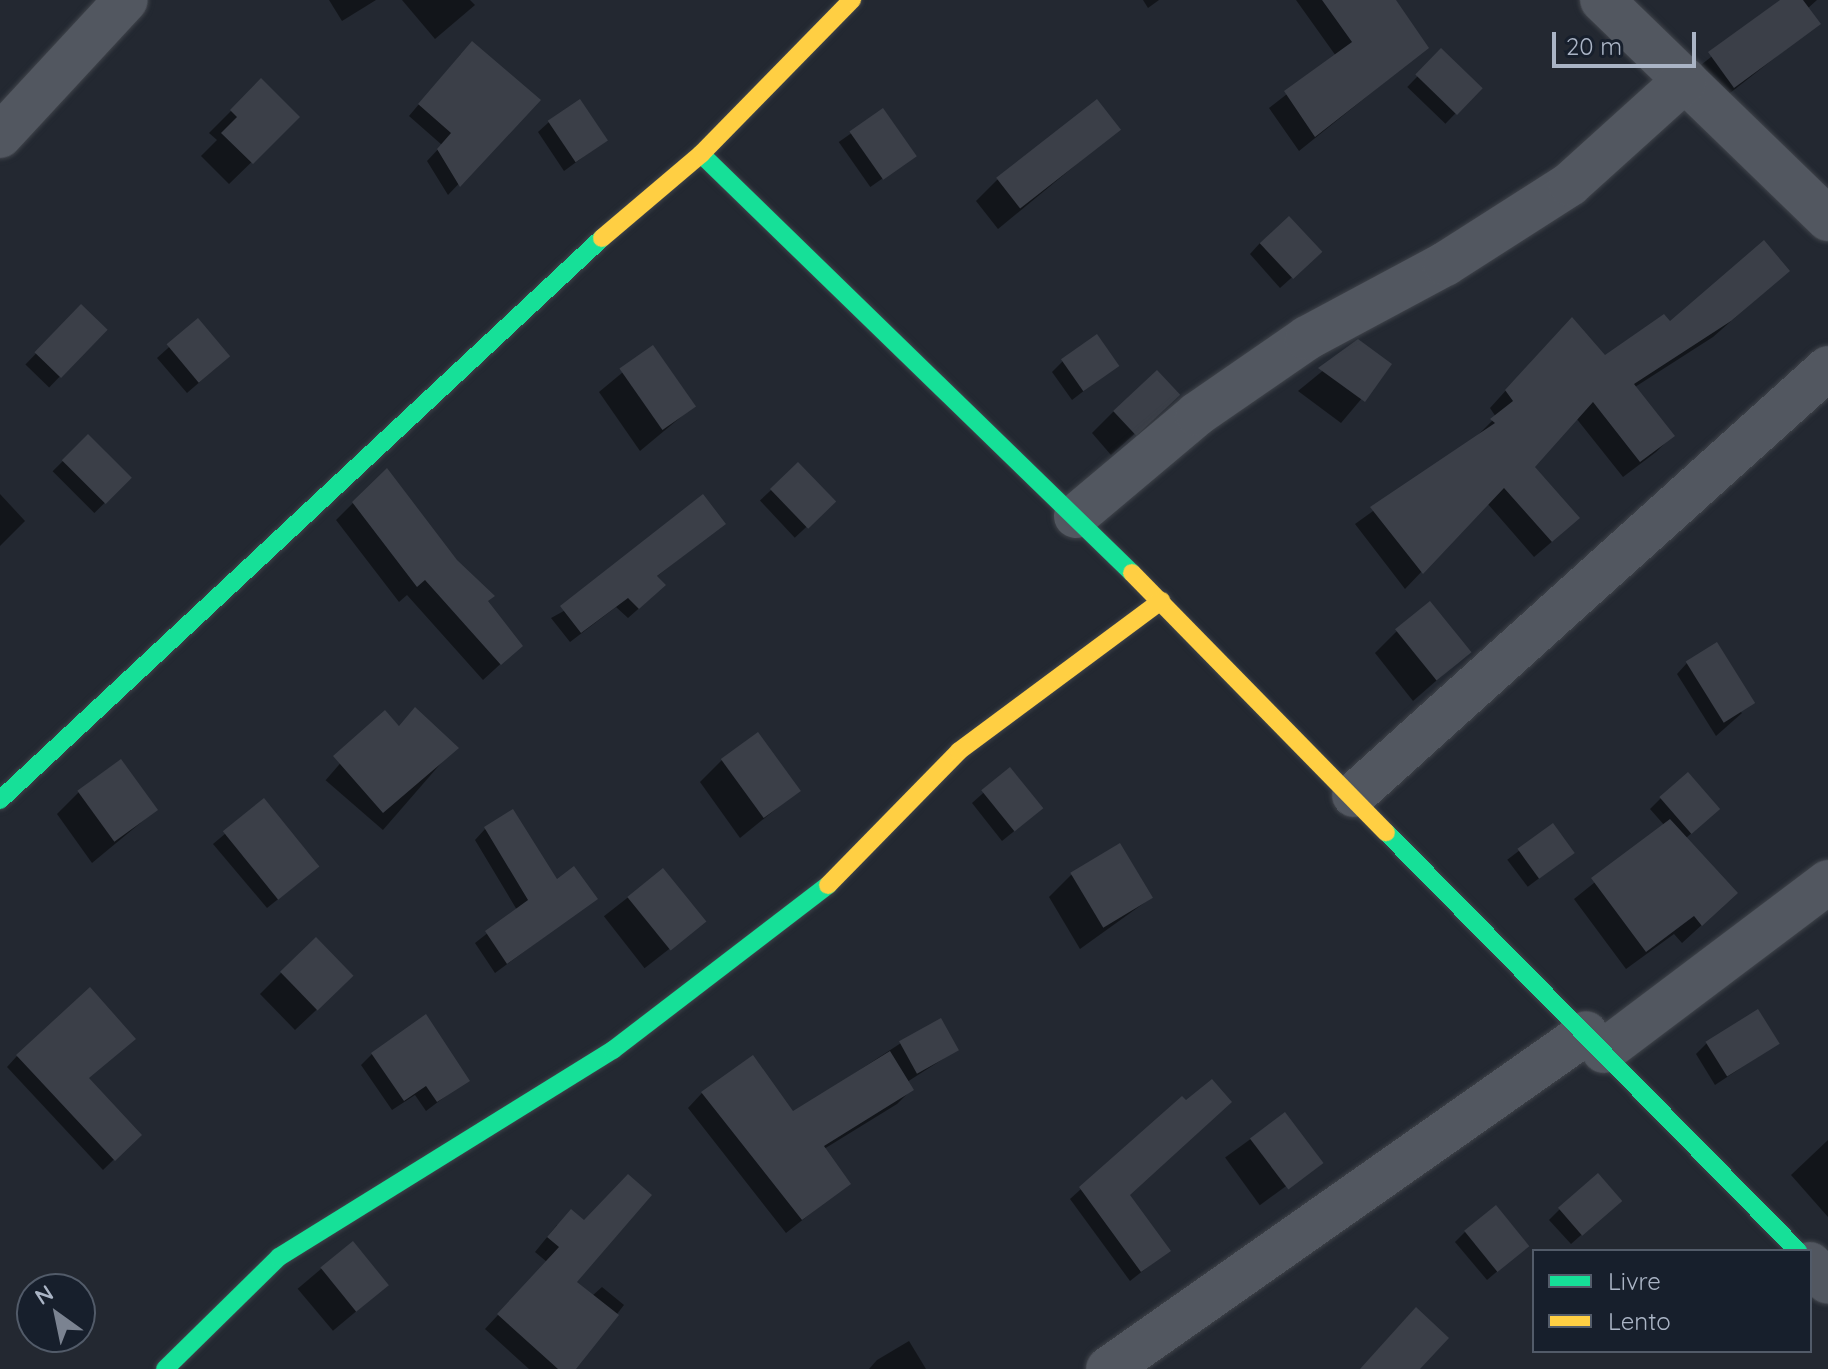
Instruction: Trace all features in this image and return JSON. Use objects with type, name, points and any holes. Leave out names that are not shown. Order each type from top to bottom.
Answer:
[{"type":"street","points":[[0,136],[126,0]]},
{"type":"street","points":[[0,800],[531,298],[701,154],[852,0]]},
{"type":"street","points":[[1602,0],[1828,219]]},
{"type":"street","points":[[1076,516],[1197,414],[1307,338],[1445,264],[1570,184],[1685,80]]},
{"type":"street","points":[[701,154],[1076,516],[1354,795],[1796,1249]]},
{"type":"street","points":[[1354,795],[1828,368]]},
{"type":"street","points":[[165,1369],[279,1257],[613,1050],[822,891],[959,751],[1161,601]]},
{"type":"street","points":[[1108,1369],[1828,882]]},
{"type":"street","points":[[1812,1266],[1828,1282]]},
{"type":"building","points":[[1322,0],[1396,0],[1429,48],[1315,137],[1284,91],[1352,42]]},
{"type":"building","points":[[1780,0],[1803,0],[1821,24],[1734,88],[1708,52]]},
{"type":"building","points":[[472,41],[541,100],[460,187],[437,149],[451,133],[418,104]]},
{"type":"building","points":[[1441,48],[1483,88],[1457,115],[1415,75]]},
{"type":"building","points":[[261,78],[300,117],[253,164],[221,133],[237,117],[230,110]]},
{"type":"building","points":[[580,99],[608,140],[576,162],[548,121]]},
{"type":"building","points":[[1097,99],[1121,130],[1020,209],[996,178]]},
{"type":"building","points":[[883,108],[917,156],[883,180],[849,132]]},
{"type":"building","points":[[1289,216],[1322,252],[1293,279],[1260,243]]},
{"type":"building","points":[[1764,240],[1790,271],[1731,321],[1634,384],[1675,436],[1640,462],[1593,402],[1535,467],[1580,518],[1552,542],[1504,488],[1423,574],[1370,507],[1495,423],[1490,419],[1513,401],[1505,390],[1572,317],[1605,355],[1664,314],[1670,321]]},
{"type":"building","points":[[81,304],[108,330],[61,378],[34,352]]},
{"type":"building","points":[[198,318],[230,356],[199,383],[167,344]]},
{"type":"building","points":[[1097,334],[1119,366],[1083,391],[1061,359]]},
{"type":"building","points":[[1358,339],[1392,364],[1365,402],[1318,368]]},
{"type":"building","points":[[653,345],[696,406],[662,430],[619,369]]},
{"type":"building","points":[[1157,370],[1180,395],[1136,436],[1113,411]]},
{"type":"building","points":[[88,434],[132,478],[106,504],[62,460]]},
{"type":"building","points":[[798,462],[836,502],[808,529],[770,489]]},
{"type":"building","points":[[387,468],[457,560],[495,596],[488,601],[523,646],[501,665],[425,580],[417,587],[352,502]]},
{"type":"building","points":[[703,494],[726,524],[657,576],[666,585],[639,609],[628,598],[581,633],[560,606]]},
{"type":"building","points":[[1430,601],[1472,652],[1437,681],[1395,629]]},
{"type":"building","points":[[1717,642],[1755,703],[1724,723],[1686,662]]},
{"type":"building","points":[[415,707],[459,748],[383,813],[333,756],[385,710],[399,726]]},
{"type":"building","points":[[758,732],[801,791],[764,818],[721,759]]},
{"type":"building","points":[[121,759],[158,810],[114,842],[77,791]]},
{"type":"building","points":[[1010,767],[1043,808],[1015,831],[981,790]]},
{"type":"building","points":[[1688,772],[1720,809],[1691,834],[1659,797]]},
{"type":"building","points":[[264,798],[319,866],[278,900],[223,831]]},
{"type":"building","points":[[513,809],[557,879],[574,866],[598,899],[507,964],[485,931],[528,900],[484,827]]},
{"type":"building","points":[[1670,819],[1738,893],[1702,926],[1694,916],[1646,952],[1591,878]]},
{"type":"building","points":[[1553,823],[1575,853],[1539,879],[1517,849]]},
{"type":"building","points":[[1120,843],[1153,898],[1103,928],[1070,873]]},
{"type":"building","points":[[663,868],[706,922],[671,951],[627,897]]},
{"type":"building","points":[[316,937],[354,976],[318,1011],[280,972]]},
{"type":"building","points":[[90,987],[136,1039],[89,1078],[142,1135],[115,1161],[16,1055]]},
{"type":"building","points":[[1758,1009],[1780,1044],[1727,1077],[1705,1042]]},
{"type":"building","points":[[426,1014],[470,1081],[437,1102],[426,1086],[404,1101],[371,1053]]},
{"type":"building","points":[[941,1018],[959,1050],[917,1074],[899,1041]]},
{"type":"building","points":[[890,1051],[914,1090],[824,1146],[851,1184],[802,1220],[701,1092],[753,1055],[793,1111]]},
{"type":"building","points":[[1212,1079],[1232,1102],[1130,1195],[1171,1251],[1141,1272],[1079,1187],[1182,1096],[1186,1100]]},
{"type":"building","points":[[1285,1112],[1324,1163],[1288,1190],[1250,1138]]},
{"type":"building","points":[[1598,1173],[1622,1201],[1582,1236],[1558,1208]]},
{"type":"building","points":[[628,1174],[652,1195],[577,1282],[619,1315],[576,1369],[558,1369],[497,1314],[559,1247],[547,1237],[571,1209],[584,1220]]},
{"type":"building","points":[[1496,1205],[1529,1246],[1497,1272],[1464,1231]]},
{"type":"building","points":[[353,1241],[389,1285],[356,1312],[320,1267]]},
{"type":"building","points":[[1416,1307],[1449,1338],[1420,1369],[1360,1369]]},
{"type":"traffic: fast","points":[[701,154],[1132,573]]},
{"type":"traffic: fast","points":[[0,800],[602,238]]},
{"type":"traffic: fast","points":[[1386,832],[1796,1249]]},
{"type":"traffic: fast","points":[[165,1369],[279,1257],[613,1050],[828,885]]},
{"type":"traffic: slow","points":[[602,238],[701,154],[852,0]]},
{"type":"traffic: slow","points":[[1132,573],[1386,832]]},
{"type":"traffic: slow","points":[[828,885],[959,751],[1161,601]]}]
